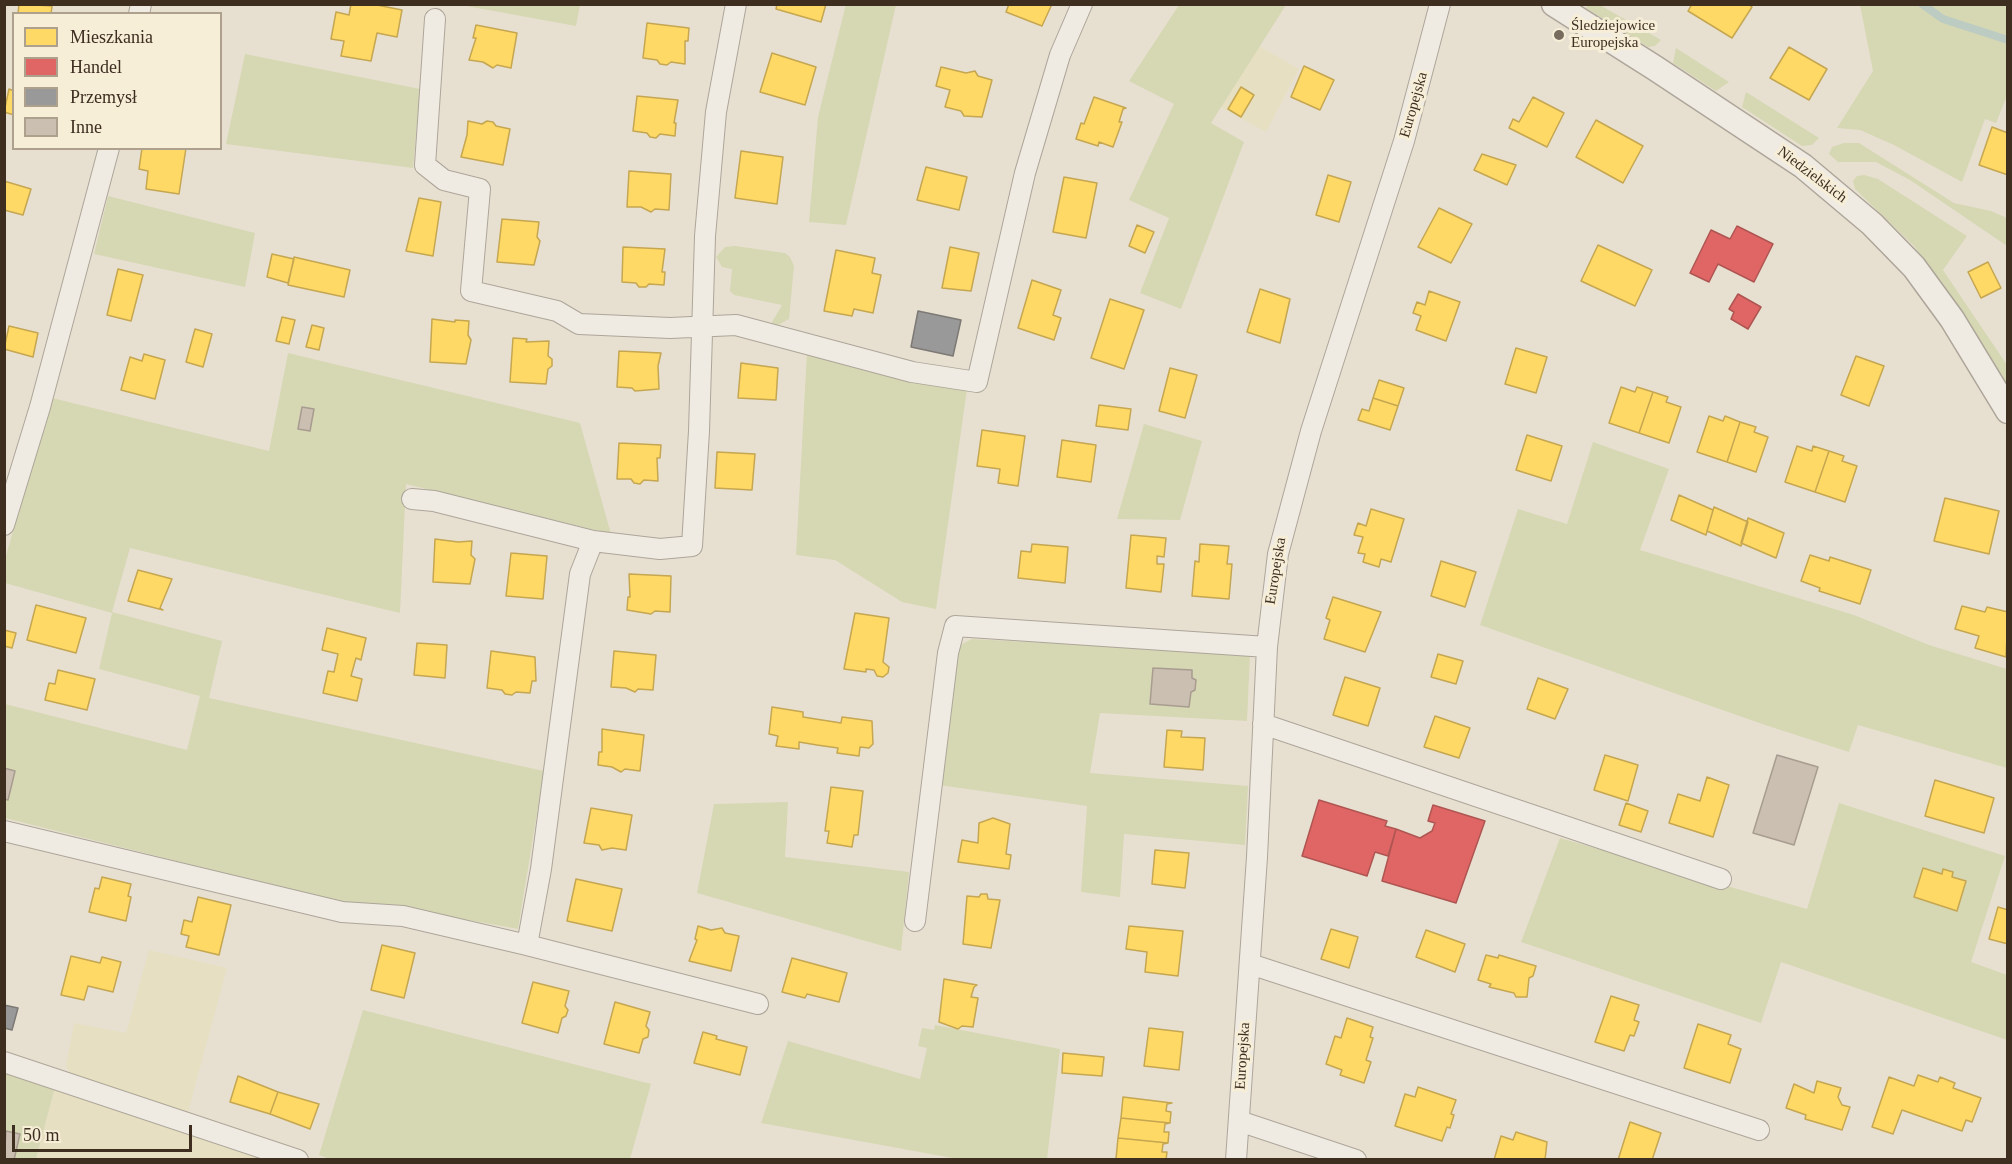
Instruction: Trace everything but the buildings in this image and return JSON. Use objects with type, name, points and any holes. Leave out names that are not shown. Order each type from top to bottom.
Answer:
[{"type":"street","points":[[412,499],[434,501],[593,541],[660,549],[693,546],[705,236],[716,112],[736,4]]},
{"type":"street","points":[[435,19],[425,165],[444,180],[480,189],[471,291],[557,311],[579,324],[670,328],[736,325],[912,372],[977,382],[1025,173],[1060,56],[1082,4]]},
{"type":"street","name":"Europejska","points":[[1236,1160],[1250,964],[1267,647],[1284,524],[1401,149],[1440,4]]},
{"type":"street","name":"Niedzielskich","points":[[1554,4],[1803,166],[1863,216],[1914,267],[1952,319],[2007,411]]},
{"type":"street","points":[[4,525],[40,407],[108,150]]},
{"type":"street","points":[[527,945],[541,869],[580,574],[593,541]]},
{"type":"street","points":[[915,921],[948,652],[955,626],[1267,647]]},
{"type":"street","points":[[1263,724],[1720,879]]},
{"type":"street","points":[[4,831],[342,912],[403,916],[758,1004]]},
{"type":"street","points":[[1250,964],[1759,1130]]},
{"type":"street","points":[[4,1062],[298,1160]]},
{"type":"street","points":[[1239,1121],[1356,1160]]},
{"type":"shaded area","points":[[1259,46],[1299,69],[1266,132],[1220,107]]},
{"type":"shaded area","points":[[149,950],[227,968],[188,1112],[70,1074],[66,1066],[74,1023],[126,1033]]},
{"type":"shaded area","points":[[55,1087],[270,1160],[36,1160]]},
{"type":"green space","points":[[846,4],[896,5],[846,225],[809,222],[818,117]]},
{"type":"green space","points":[[461,5],[580,5],[576,26]]},
{"type":"green space","points":[[1179,5],[1286,5],[1211,123],[1244,142],[1181,309],[1140,293],[1169,218],[1129,200],[1174,104],[1129,81]]},
{"type":"green space","points":[[1588,5],[1600,5],[1661,40],[1655,46],[1648,47],[1586,8]]},
{"type":"green space","points":[[1860,5],[2007,5],[2007,96],[1996,123],[1985,119],[1962,182],[1894,145],[1860,130],[1837,128],[1873,71]]},
{"type":"green space","points":[[1676,48],[1729,82],[1716,91],[1673,63]]},
{"type":"green space","points":[[245,54],[420,89],[413,168],[226,144]]},
{"type":"green space","points":[[1746,92],[1819,138],[1812,145],[1802,146],[1742,107]]},
{"type":"green space","points":[[1844,143],[1859,143],[1954,203],[1991,211],[2007,218],[2007,246],[1910,180],[1876,162],[1838,162],[1829,154],[1832,147]]},
{"type":"green space","points":[[1864,175],[1878,179],[1967,236],[1943,270],[2007,365],[2007,387],[1946,290],[1914,246],[1855,189],[1853,181],[1857,176]]},
{"type":"green space","points":[[108,196],[255,233],[245,287],[94,254]]},
{"type":"green space","points":[[735,246],[785,253],[790,257],[794,266],[789,319],[778,325],[771,324],[782,305],[734,295],[730,291],[732,269],[722,267],[716,257],[725,247]]},
{"type":"green space","points":[[807,352],[967,389],[936,609],[902,602],[835,560],[796,555]]},
{"type":"green space","points":[[288,353],[580,423],[611,534],[406,484],[400,613],[130,548],[112,612],[222,641],[209,698],[544,771],[518,929],[397,907],[352,905],[5,818],[5,704],[187,750],[200,696],[99,669],[112,613],[5,583],[5,559],[52,398],[269,451]]},
{"type":"green space","points":[[1144,424],[1202,441],[1180,520],[1117,519]]},
{"type":"green space","points":[[1593,442],[1669,469],[1640,550],[1854,615],[1929,645],[2007,669],[2007,768],[1858,725],[1849,752],[1480,625],[1518,509],[1567,524]]},
{"type":"green space","points":[[972,639],[1250,654],[1247,721],[1100,713],[1090,773],[1248,786],[1245,845],[1124,834],[1120,897],[1081,892],[1087,806],[939,785],[956,655],[962,644]]},
{"type":"green space","points":[[788,802],[785,857],[909,872],[901,951],[697,893],[714,804]]},
{"type":"green space","points":[[1839,803],[2005,856],[1971,962],[2007,975],[2007,1040],[1781,962],[1761,1023],[1521,942],[1560,838],[1807,909]]},
{"type":"green space","points":[[363,1010],[651,1084],[630,1159],[332,1160],[319,1155]]},
{"type":"green space","points":[[935,1025],[1060,1049],[1047,1159],[958,1159],[761,1123],[788,1041],[920,1079],[927,1048],[918,1046],[922,1028],[934,1030]]},
{"type":"green space","points":[[5,1070],[55,1087],[36,1159],[5,1160]]},
{"type":"waterway","points":[[1922,4],[1943,19],[2008,40]]},
{"type":"place","name":"Śledziejowice Europejska","points":[[1559,35]]}]
